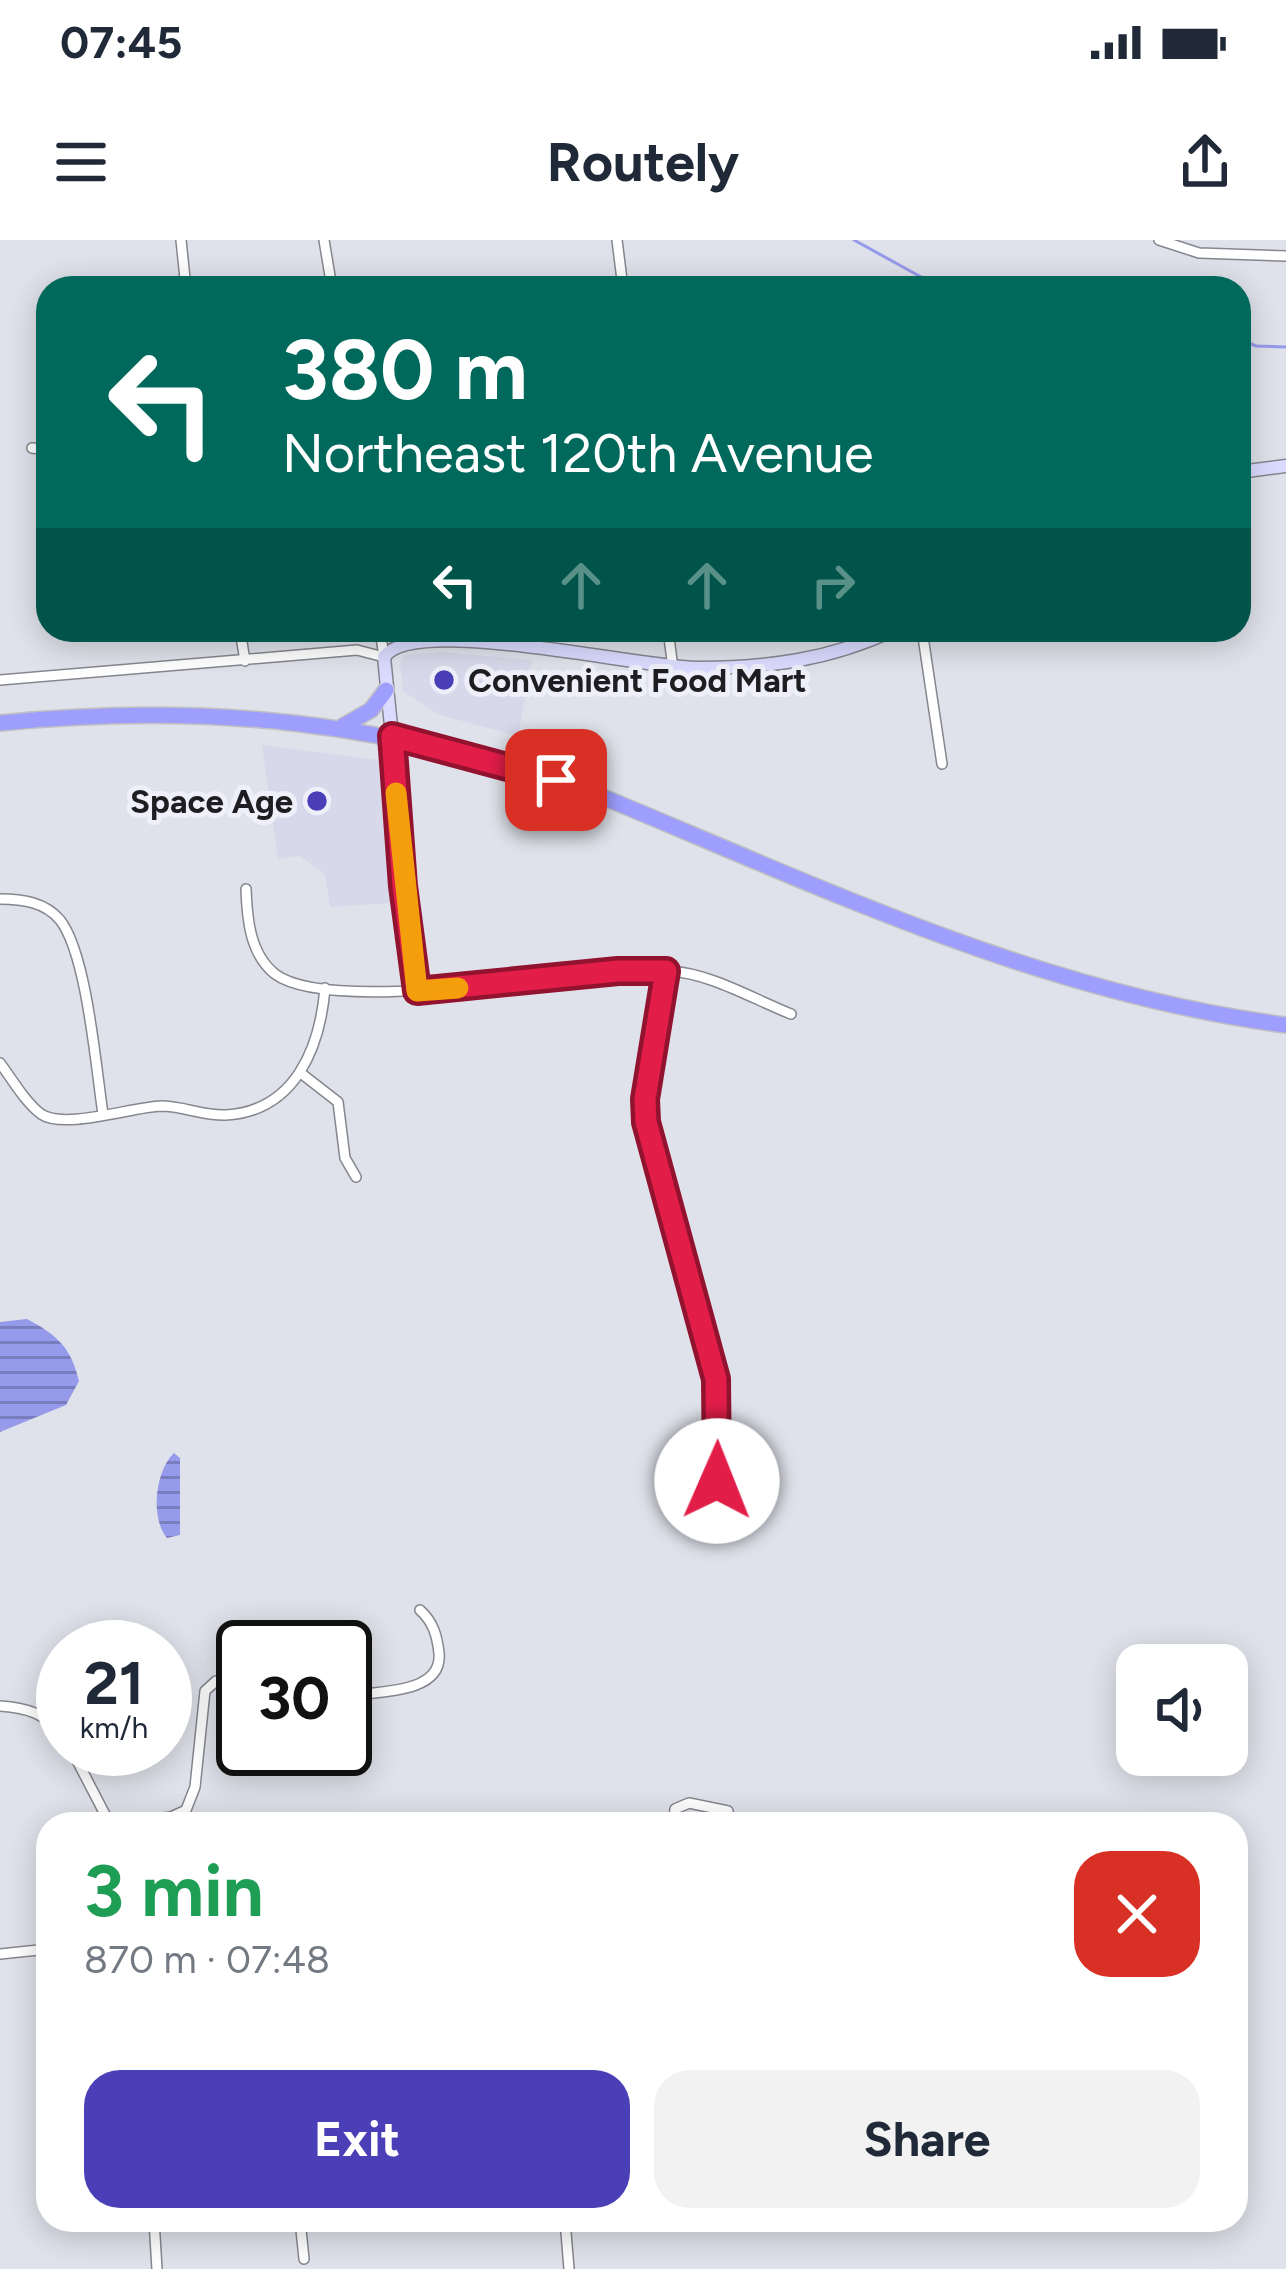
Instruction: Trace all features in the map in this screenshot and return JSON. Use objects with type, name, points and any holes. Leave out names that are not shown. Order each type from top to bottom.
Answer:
[{"type":"highway","points":[[340,727],[371,710],[386,690]]},
{"type":"highway","points":[[0,723],[106,715],[262,717],[392,736],[586,790],[956,941],[1108,992],[1286,1024]]},
{"type":"main road","points":[[1251,470],[1286,466]]},
{"type":"main road","points":[[392,736],[384,657],[400,644],[425,642]]},
{"type":"main road","points":[[484,642],[673,668],[802,661],[865,642]]},
{"type":"street","points":[[181,240],[185,276]]},
{"type":"street","points":[[324,240],[330,276]]},
{"type":"street","points":[[617,240],[622,276]]},
{"type":"street","points":[[1159,240],[1199,253],[1286,256]]},
{"type":"street","points":[[32,448],[36,448]]},
{"type":"street","points":[[242,642],[245,661]]},
{"type":"street","points":[[0,680],[357,650],[384,657],[382,642]]},
{"type":"street","points":[[670,642],[673,668]]},
{"type":"street","points":[[924,642],[942,764]]},
{"type":"street","points":[[392,736],[403,886],[417,991]]},
{"type":"street","points":[[246,889],[252,937],[265,964],[281,978],[325,988],[417,991],[618,971],[666,971],[696,976],[790,1014]]},
{"type":"street","points":[[0,899],[27,900],[58,918],[77,964],[103,1114]]},
{"type":"street","points":[[666,971],[645,1099],[646,1122],[716,1379],[717,1481]]},
{"type":"street","points":[[0,1063],[33,1106],[49,1118],[163,1106],[238,1113],[286,1092],[302,1074],[325,988]]},
{"type":"street","points":[[302,1074],[338,1102],[346,1158],[356,1177]]},
{"type":"street","points":[[372,1692],[420,1684],[434,1676],[440,1664],[436,1637],[420,1610]]},
{"type":"street","points":[[182,1812],[196,1787],[205,1691],[216,1681]]},
{"type":"street","points":[[0,1706],[36,1713]]},
{"type":"street","points":[[85,1776],[106,1812]]},
{"type":"street","points":[[675,1812],[689,1803],[728,1810]]},
{"type":"street","points":[[0,1954],[36,1950]]},
{"type":"street","points":[[155,2232],[157,2269]]},
{"type":"street","points":[[301,2232],[304,2259]]},
{"type":"street","points":[[566,2232],[569,2269]]},
{"type":"shaded area","points":[[442,652],[532,660],[518,736],[439,715],[403,691],[400,663],[404,655]]},
{"type":"shaded area","points":[[262,745],[378,760],[392,903],[330,907],[325,874],[300,856],[278,859]]},
{"type":"water","points":[[27,1319],[61,1343],[79,1381],[66,1405],[0,1432],[0,1322]]},
{"type":"water","points":[[174,1453],[180,1458],[180,1535],[167,1538],[158,1519],[157,1495],[162,1471]]},
{"type":"waterway","points":[[854,240],[919,276]]},
{"type":"waterway","points":[[1251,344],[1286,347]]},
{"type":"slow traffic","points":[[396,793],[417,991],[458,988]]},
{"type":"place","name":"Convenient Food Mart","points":[[444,680]]},
{"type":"place","name":"Space Age","points":[[317,801]]},
{"type":"route","points":[[556,780],[392,736],[403,886],[417,991],[618,971],[666,971],[645,1099],[646,1122],[716,1379],[717,1481]]}]
